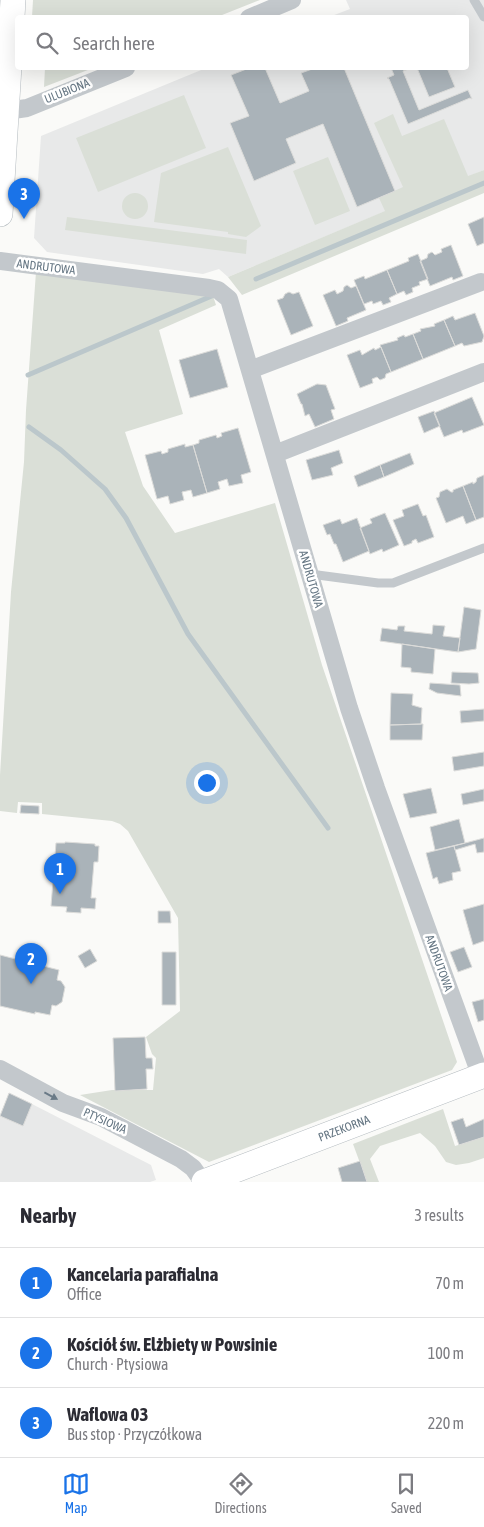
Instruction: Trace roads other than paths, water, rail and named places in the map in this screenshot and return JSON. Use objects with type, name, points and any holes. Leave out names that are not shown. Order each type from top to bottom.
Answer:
[{"type":"street","points":[[0,214],[13,0]]},
{"type":"street","points":[[256,15],[292,0]]},
{"type":"street","name":"ULUBIONA","points":[[6,111],[27,108],[121,70]]},
{"type":"street","name":"ANDRUTOWA","points":[[0,261],[218,290],[229,299],[349,708],[376,788],[482,1076]]},
{"type":"street","points":[[250,370],[481,282]]},
{"type":"street","points":[[275,454],[484,372]]},
{"type":"street","name":"PTYSIOWA","points":[[4,1071],[63,1103],[102,1117],[181,1159],[193,1168],[203,1182]]},
{"type":"street","name":"PRZEKORNA","points":[[203,1182],[240,1176],[482,1076]]},
{"type":"lane","points":[[474,0],[484,18]]},
{"type":"lane","points":[[310,574],[378,583],[393,583],[484,548]]},
{"type":"waterway","points":[[256,279],[484,183]]},
{"type":"waterway","points":[[28,375],[214,295]]},
{"type":"waterway","points":[[29,427],[61,450],[105,489],[126,518],[188,634],[328,828]]},
{"type":"place","name":"Waflowa 03","points":[[24,219]]},
{"type":"place","name":"Kancelaria parafialna","points":[[60,894]]},
{"type":"place","name":"Kościół św. Elżbiety w Powsinie","points":[[31,984]]}]
